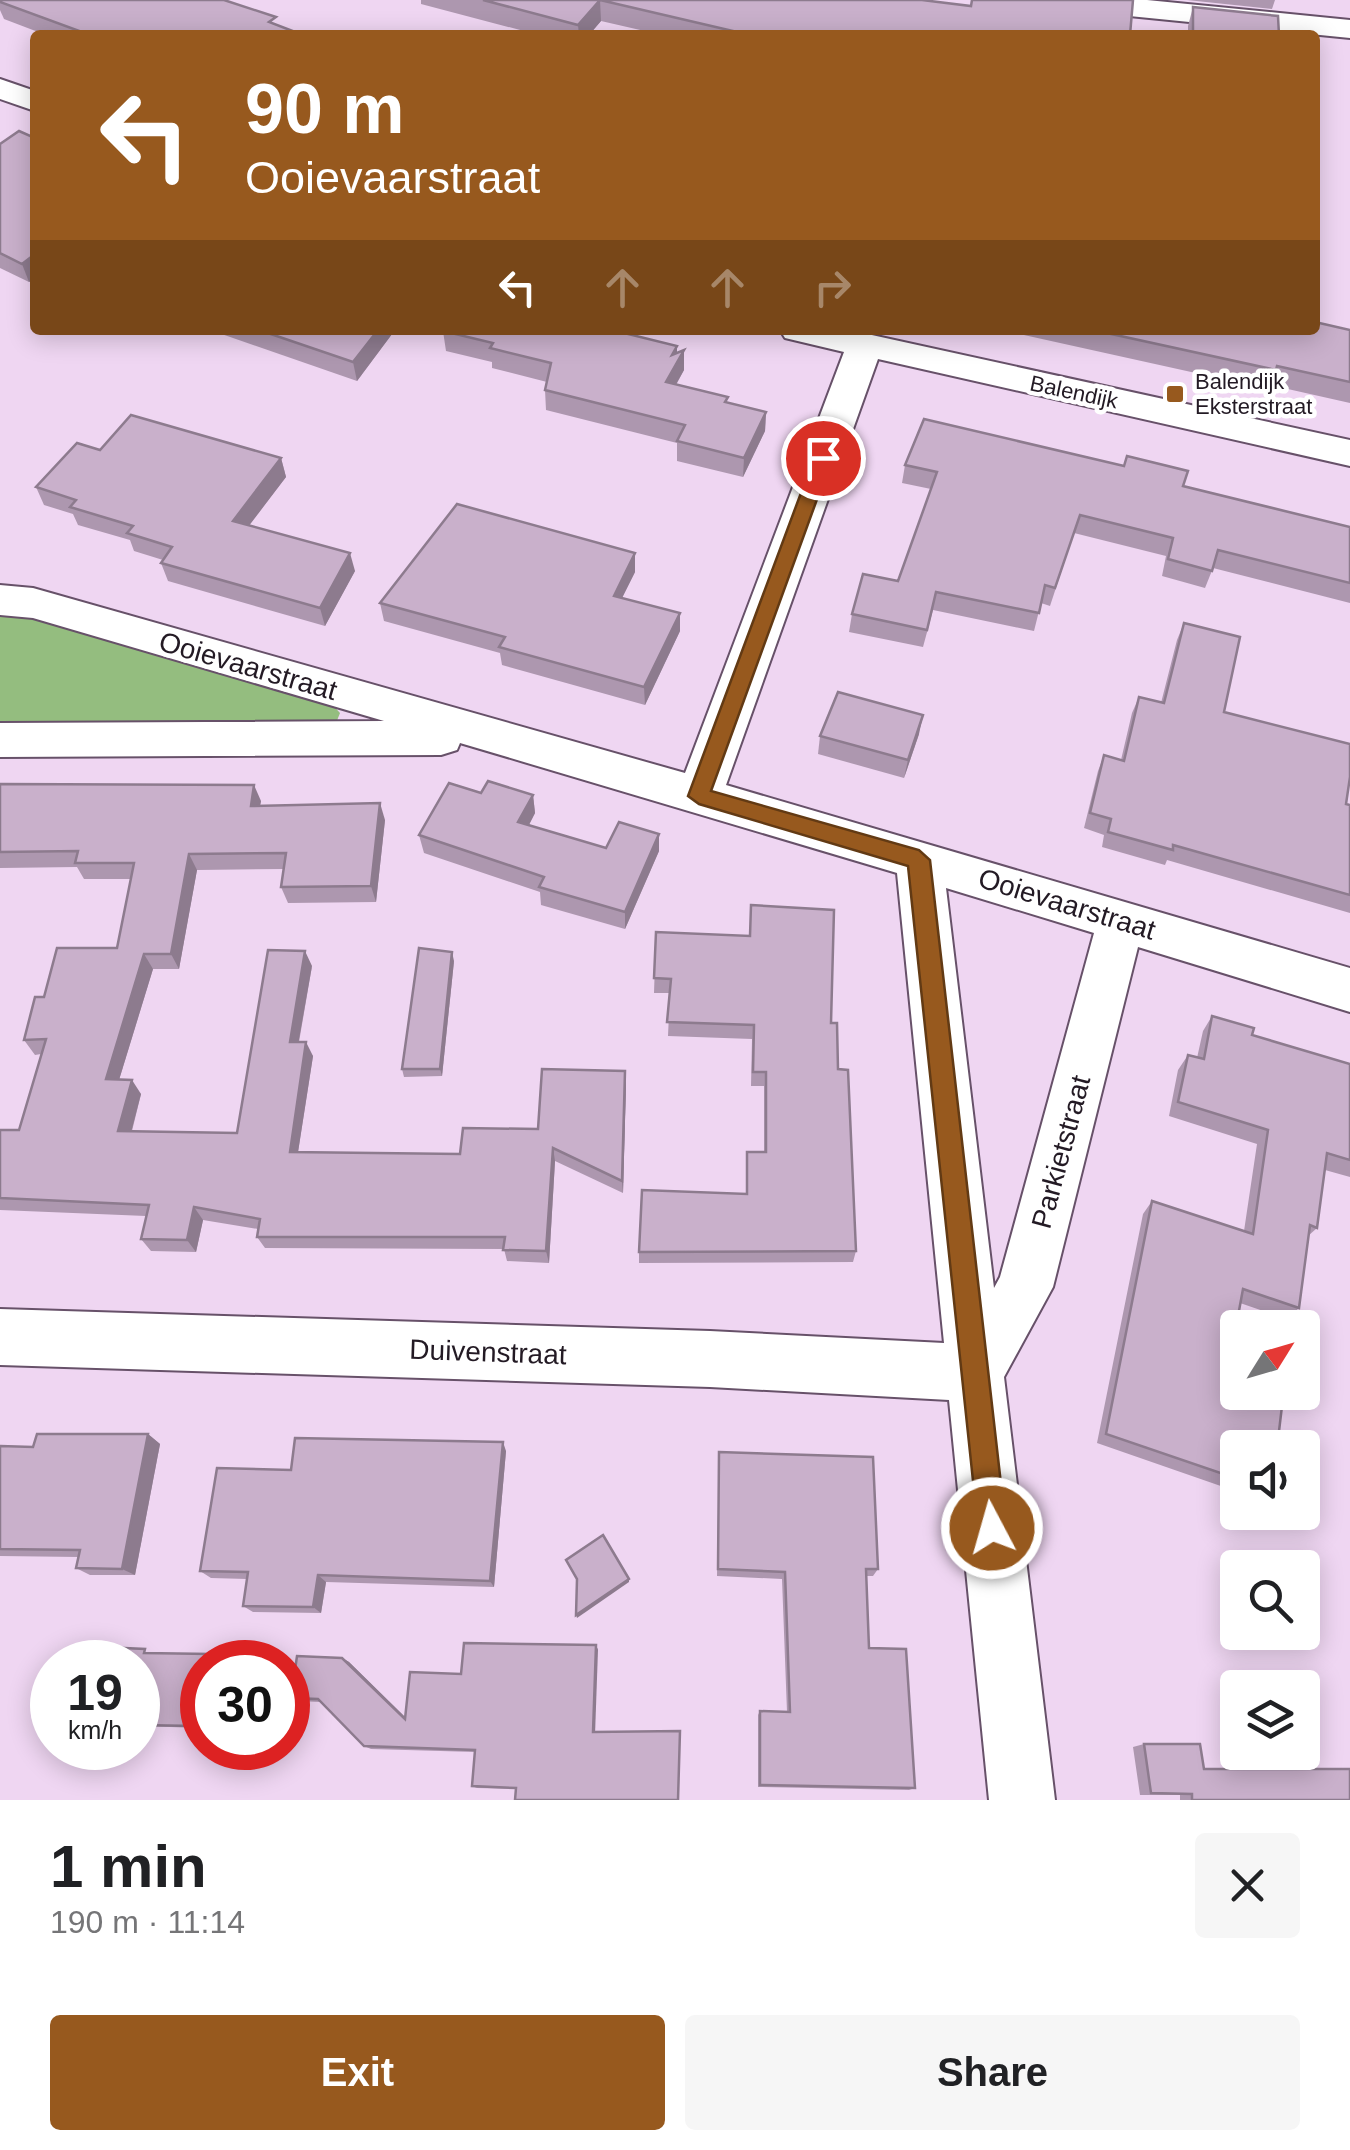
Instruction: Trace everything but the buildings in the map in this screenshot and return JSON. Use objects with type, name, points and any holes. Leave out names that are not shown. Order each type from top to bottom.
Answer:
[{"type":"street","points":[[1058,0],[1350,29]]},
{"type":"street","points":[[0,118],[21,96]]},
{"type":"street","name":"Balendijk","points":[[819,335],[1350,453]]},
{"type":"street","points":[[699,796],[864,346]]},
{"type":"street","name":"Ooievaarstraat","points":[[0,600],[33,602],[1350,990]]},
{"type":"street","name":"Ooievaarstraat","points":[[0,740],[494,738]]},
{"type":"street","points":[[919,860],[1022,1800]]},
{"type":"street","name":"Parkietstraat","points":[[975,1374],[1026,1287],[1121,920]]},
{"type":"street","name":"Duivenstraat","points":[[0,1337],[691,1359],[975,1374]]},
{"type":"green space","points":[[23,612],[330,702],[340,713],[336,723],[0,724],[0,613]]},
{"type":"place","name":"Balendijk Eksterstraat","points":[[1175,394]]},
{"type":"route","points":[[823,458],[699,796],[919,860],[992,1528]]}]
